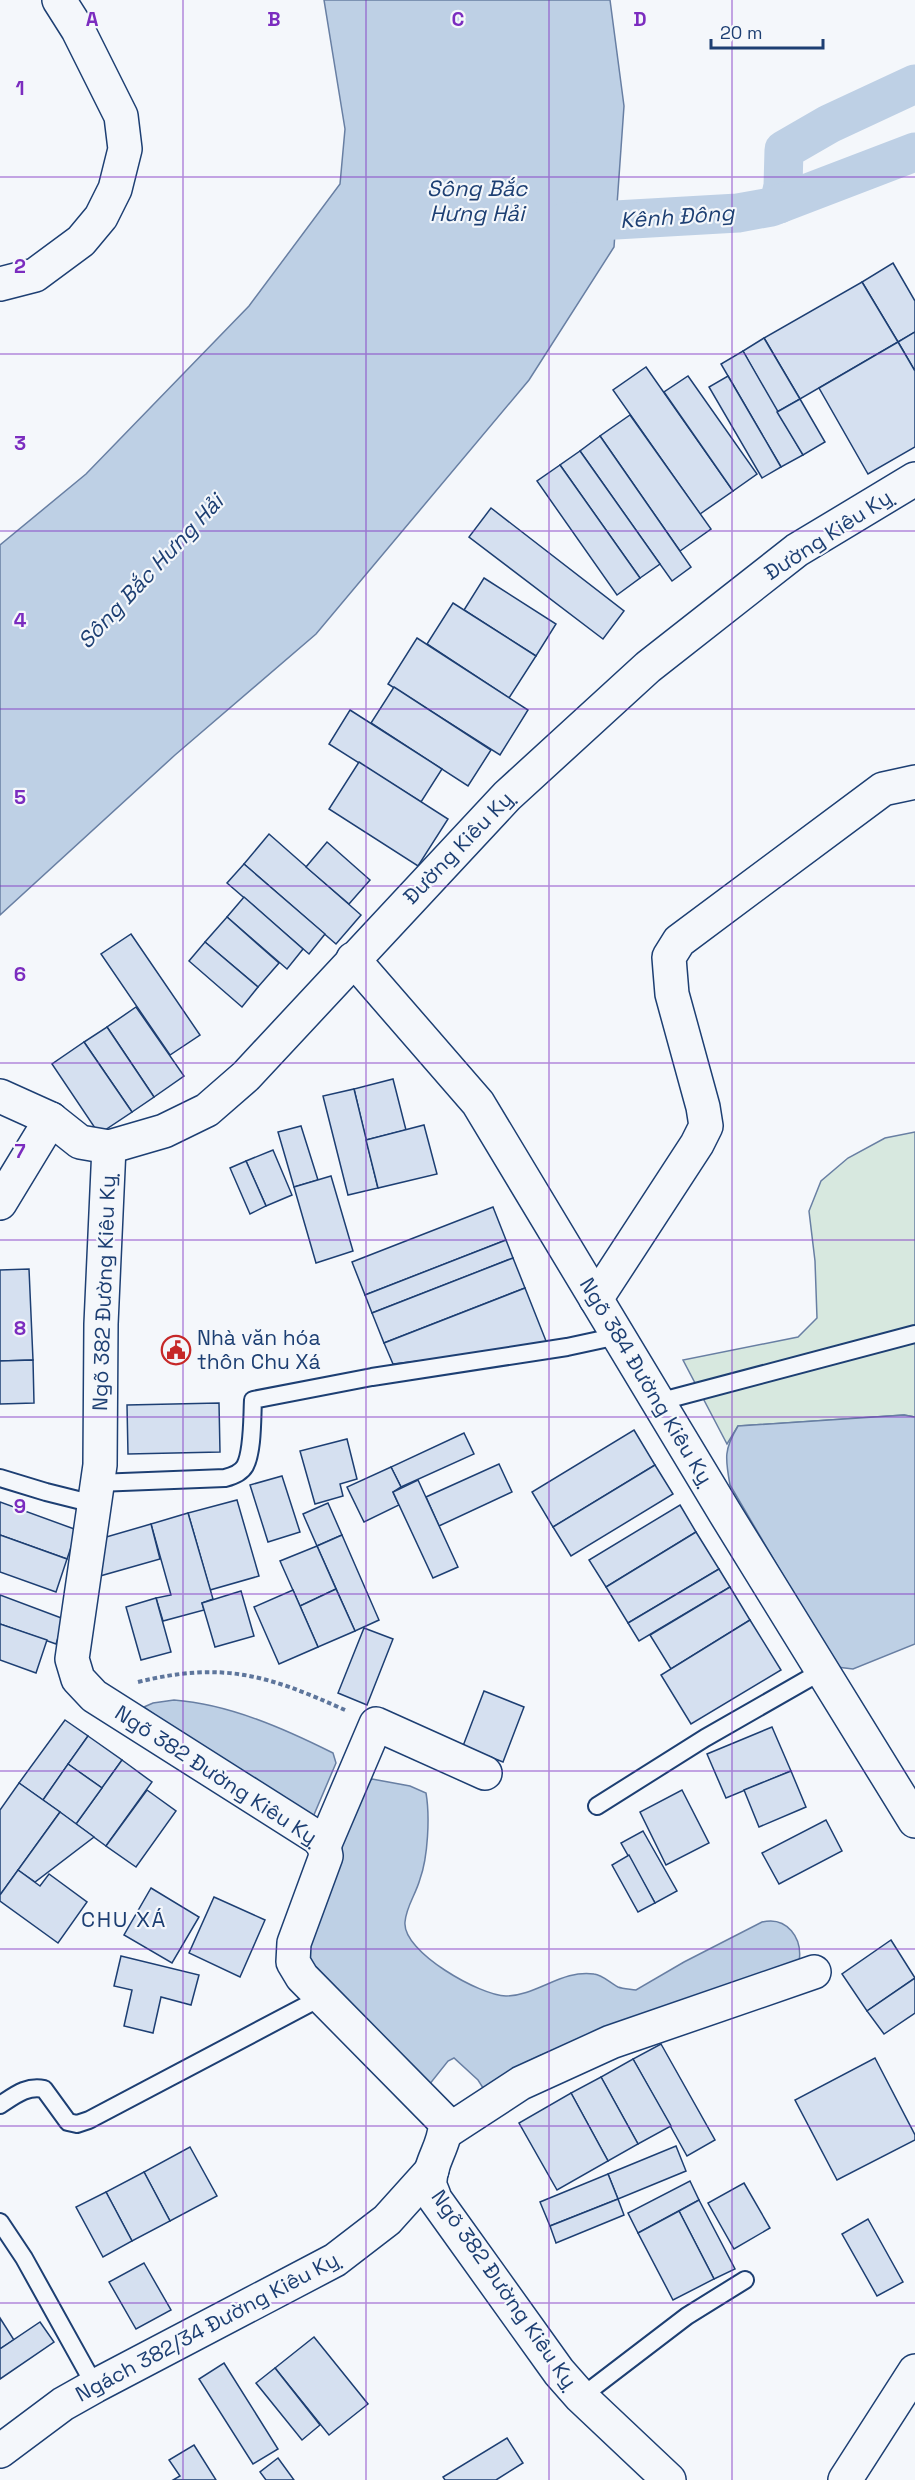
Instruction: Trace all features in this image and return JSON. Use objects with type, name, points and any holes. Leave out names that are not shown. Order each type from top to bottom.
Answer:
[{"type":"street","points":[[0,284],[35,275],[81,241],[101,217],[116,189],[125,148],[121,116],[78,30],[59,0]]},
{"type":"street","name":"Đường Kiêu Kỵ","points":[[0,1096],[51,1119],[80,1142],[109,1147],[164,1131],[207,1110],[246,1076],[507,796],[648,667],[797,550],[915,478]]},
{"type":"street","points":[[596,1299],[706,1126],[703,1107],[672,994],[669,957],[679,941],[883,789],[915,782]]},
{"type":"street","name":"Ngõ 384 Đường Kiêu Kỵ","points":[[353,959],[478,1103],[915,1821]]},
{"type":"street","points":[[0,1203],[51,1119]]},
{"type":"street","name":"Ngõ 382 Đường Kiêu Kỵ","points":[[109,1147],[101,1324],[99,1466],[72,1659],[78,1679],[94,1696],[318,1838],[324,1846],[326,1856],[294,1943],[293,1962],[302,1977],[445,2122],[446,2132],[432,2170],[430,2185],[435,2199],[559,2372],[581,2397],[669,2480]]},
{"type":"street","points":[[324,1846],[376,1724],[485,1773]]},
{"type":"street","points":[[446,2132],[521,2084],[611,2042],[814,1972]]},
{"type":"street","name":"Ngách 382/34 Đường Kiêu Kỵ","points":[[0,2451],[63,2404],[335,2260],[387,2220],[432,2170]]},
{"type":"street","points":[[846,2480],[915,2371]]},
{"type":"lane","points":[[658,1402],[915,1334]]},
{"type":"lane","points":[[0,1478],[46,1492],[95,1494],[225,1478],[237,1474],[244,1467],[248,1454],[253,1400],[372,1377],[546,1350],[618,1336]]},
{"type":"lane","points":[[597,1806],[705,1738],[822,1671]]},
{"type":"lane","points":[[0,2105],[34,2087],[45,2090],[68,2122],[77,2124],[322,1997]]},
{"type":"lane","points":[[0,2222],[24,2258],[95,2386]]},
{"type":"lane","points":[[581,2397],[687,2316],[745,2280]]},
{"type":"path","points":[[94,1696],[161,1676],[192,1672],[225,1672],[258,1676],[293,1687],[376,1724]]},
{"type":"shaded area","points":[[915,1132],[915,1417],[904,1415],[738,1426],[727,1444],[683,1360],[798,1337],[817,1318],[815,1261],[809,1211],[821,1181],[848,1158],[885,1138]]},
{"type":"water","name":"Sông Bắc Hưng Hải","points":[[324,0],[610,0],[624,106],[614,247],[529,380],[316,634],[175,755],[0,915],[0,545],[86,474],[249,306],[340,184],[345,129]]},
{"type":"water","points":[[904,1415],[915,1417],[915,1644],[853,1669],[837,1667],[730,1485],[728,1448],[738,1426]]},
{"type":"water","points":[[174,1700],[195,1702],[236,1712],[296,1735],[333,1753],[336,1763],[310,1824],[144,1707],[153,1703]]},
{"type":"water","points":[[372,1779],[410,1786],[426,1793],[428,1836],[423,1870],[406,1916],[407,1934],[429,1959],[479,1989],[506,1996],[517,1995],[571,1975],[583,1974],[597,1975],[618,1987],[636,1990],[684,1962],[762,1922],[771,1921],[786,1926],[796,1937],[800,1953],[799,1962],[578,2045],[541,2055],[521,2065],[485,2091],[478,2080],[454,2058],[448,2061],[429,2085],[306,1967],[301,1943],[364,1784]]},
{"type":"building","points":[[893,263],[915,301],[915,332],[898,342],[862,282]]},
{"type":"building","points":[[862,282],[898,342],[800,399],[764,338]]},
{"type":"building","points":[[915,332],[915,371],[898,342]]},
{"type":"building","points":[[764,338],[800,399],[777,412],[743,351]]},
{"type":"building","points":[[898,342],[915,371],[915,447],[868,474],[819,388]]},
{"type":"building","points":[[743,351],[803,455],[781,467],[721,364]]},
{"type":"building","points":[[646,367],[733,491],[700,514],[613,390]]},
{"type":"building","points":[[688,376],[757,474],[733,491],[664,392]]},
{"type":"building","points":[[728,376],[781,467],[762,478],[709,387]]},
{"type":"building","points":[[800,399],[825,442],[803,455],[777,412]]},
{"type":"building","points":[[630,415],[711,529],[680,551],[600,436]]},
{"type":"building","points":[[600,436],[691,567],[672,581],[580,451]]},
{"type":"building","points":[[580,451],[660,564],[640,578],[560,465]]},
{"type":"building","points":[[560,465],[640,578],[617,595],[537,481]]},
{"type":"building","points":[[491,508],[624,611],[603,639],[469,537]]},
{"type":"building","points":[[484,578],[556,624],[536,656],[464,610]]},
{"type":"building","points":[[453,603],[536,656],[509,698],[427,644]]},
{"type":"building","points":[[417,638],[528,710],[500,755],[388,684]]},
{"type":"building","points":[[394,687],[491,750],[468,786],[371,723]]},
{"type":"building","points":[[350,710],[442,769],[421,802],[329,744]]},
{"type":"building","points":[[359,762],[448,819],[418,866],[329,809]]},
{"type":"building","points":[[269,834],[361,915],[336,944],[244,864]]},
{"type":"building","points":[[327,842],[370,880],[349,904],[306,867]]},
{"type":"building","points":[[244,864],[325,934],[309,954],[227,883]]},
{"type":"building","points":[[244,897],[303,949],[287,969],[227,917]]},
{"type":"building","points":[[227,917],[279,963],[258,987],[205,942]]},
{"type":"building","points":[[131,934],[200,1035],[170,1055],[101,954]]},
{"type":"building","points":[[205,942],[258,987],[242,1007],[189,961]]},
{"type":"building","points":[[136,1007],[184,1076],[154,1097],[107,1027]]},
{"type":"building","points":[[107,1027],[154,1097],[132,1112],[84,1042]]},
{"type":"building","points":[[84,1042],[132,1112],[99,1134],[52,1064]]},
{"type":"building","points":[[393,1079],[406,1130],[366,1140],[354,1089]]},
{"type":"building","points":[[354,1089],[378,1188],[348,1195],[323,1096]]},
{"type":"building","points":[[424,1125],[437,1174],[378,1188],[366,1140]]},
{"type":"building","points":[[301,1126],[318,1180],[294,1187],[278,1132]]},
{"type":"building","points":[[273,1150],[292,1195],[266,1206],[246,1161]]},
{"type":"building","points":[[246,1161],[266,1206],[250,1214],[230,1168]]},
{"type":"building","points":[[331,1176],[353,1251],[316,1263],[294,1187]]},
{"type":"building","points":[[493,1207],[506,1240],[365,1295],[352,1262]]},
{"type":"building","points":[[506,1240],[513,1258],[372,1313],[365,1295]]},
{"type":"building","points":[[513,1258],[525,1288],[384,1343],[372,1313]]},
{"type":"building","points":[[29,1269],[33,1360],[0,1361],[0,1270]]},
{"type":"building","points":[[525,1288],[548,1346],[393,1364],[384,1343]]},
{"type":"building","points":[[33,1360],[34,1403],[0,1404],[0,1361]]},
{"type":"building","points":[[219,1403],[220,1452],[128,1454],[127,1405]]},
{"type":"building","points":[[634,1430],[655,1465],[553,1527],[532,1492]]},
{"type":"building","points":[[464,1433],[474,1454],[401,1487],[391,1467]]},
{"type":"building","points":[[347,1439],[357,1479],[340,1484],[343,1496],[315,1504],[300,1451]]},
{"type":"building","points":[[499,1464],[512,1492],[439,1526],[426,1497]]},
{"type":"building","points":[[655,1465],[673,1494],[571,1556],[553,1527]]},
{"type":"building","points":[[391,1467],[401,1487],[393,1492],[399,1505],[364,1522],[347,1487]]},
{"type":"building","points":[[282,1476],[300,1532],[268,1542],[250,1485]]},
{"type":"building","points":[[418,1480],[458,1567],[433,1578],[393,1492]]},
{"type":"building","points":[[237,1500],[259,1576],[210,1590],[188,1513]]},
{"type":"building","points":[[0,1502],[77,1530],[67,1559],[0,1535]]},
{"type":"building","points":[[328,1503],[342,1535],[317,1546],[303,1514]]},
{"type":"building","points":[[680,1505],[696,1532],[606,1587],[589,1560]]},
{"type":"building","points":[[188,1513],[213,1599],[202,1603],[204,1610],[163,1621],[156,1598],[171,1595],[151,1524]]},
{"type":"building","points":[[151,1524],[160,1559],[100,1576],[89,1542]]},
{"type":"building","points":[[696,1532],[719,1569],[628,1623],[606,1587]]},
{"type":"building","points":[[0,1535],[67,1559],[56,1592],[0,1572]]},
{"type":"building","points":[[342,1535],[379,1620],[355,1631],[317,1546]]},
{"type":"building","points":[[317,1546],[336,1589],[300,1606],[280,1561]]},
{"type":"building","points":[[719,1569],[730,1587],[639,1641],[628,1623]]},
{"type":"building","points":[[730,1587],[750,1620],[671,1669],[650,1635]]},
{"type":"building","points":[[336,1589],[355,1631],[318,1647],[300,1606]]},
{"type":"building","points":[[293,1590],[318,1647],[279,1664],[254,1607]]},
{"type":"building","points":[[241,1591],[254,1636],[215,1647],[202,1603]]},
{"type":"building","points":[[0,1595],[64,1619],[56,1644],[0,1624]]},
{"type":"building","points":[[156,1598],[171,1652],[141,1660],[126,1607]]},
{"type":"building","points":[[750,1620],[781,1670],[691,1724],[661,1675]]},
{"type":"building","points":[[0,1624],[47,1640],[36,1673],[0,1660]]},
{"type":"building","points":[[364,1628],[393,1639],[367,1705],[338,1693]]},
{"type":"building","points":[[484,1691],[524,1707],[503,1762],[463,1746]]},
{"type":"building","points":[[65,1720],[88,1736],[43,1800],[19,1783]]},
{"type":"building","points":[[772,1727],[791,1771],[726,1798],[707,1754]]},
{"type":"building","points":[[88,1736],[122,1760],[102,1788],[68,1764]]},
{"type":"building","points":[[122,1760],[152,1782],[106,1846],[76,1824]]},
{"type":"building","points":[[68,1764],[102,1788],[76,1824],[43,1800]]},
{"type":"building","points":[[791,1771],[806,1807],[759,1827],[744,1790]]},
{"type":"building","points":[[19,1783],[60,1812],[0,1895],[0,1810]]},
{"type":"building","points":[[147,1790],[176,1811],[136,1867],[106,1846]]},
{"type":"building","points":[[682,1790],[709,1843],[666,1865],[640,1812]]},
{"type":"building","points":[[60,1812],[94,1837],[35,1882],[18,1870]]},
{"type":"building","points":[[826,1820],[842,1851],[779,1884],[762,1853]]},
{"type":"building","points":[[643,1831],[677,1891],[655,1903],[621,1843]]},
{"type":"building","points":[[629,1855],[655,1903],[638,1912],[612,1865]]},
{"type":"building","points":[[18,1870],[40,1886],[49,1874],[87,1902],[58,1943],[0,1901],[0,1895]]},
{"type":"building","points":[[151,1888],[199,1917],[172,1963],[124,1935]]},
{"type":"building","points":[[214,1897],[265,1920],[240,1977],[189,1953]]},
{"type":"building","points":[[891,1940],[915,1978],[867,2011],[842,1974]]},
{"type":"building","points":[[121,1956],[199,1975],[191,2005],[161,1997],[153,2033],[124,2026],[132,1990],[114,1986]]},
{"type":"building","points":[[915,1978],[915,2013],[884,2034],[867,2011]]},
{"type":"building","points":[[661,2044],[715,2140],[687,2156],[633,2059]]},
{"type":"building","points":[[875,2058],[915,2135],[915,2140],[837,2180],[795,2100]]},
{"type":"building","points":[[633,2059],[671,2126],[638,2144],[601,2077]]},
{"type":"building","points":[[601,2077],[638,2144],[608,2161],[571,2093]]},
{"type":"building","points":[[571,2093],[608,2161],[557,2190],[519,2123]]},
{"type":"building","points":[[676,2146],[686,2171],[618,2199],[608,2174]]},
{"type":"building","points":[[190,2147],[217,2196],[170,2221],[144,2172]]},
{"type":"building","points":[[144,2172],[170,2221],[132,2241],[106,2192]]},
{"type":"building","points":[[608,2174],[618,2199],[550,2226],[540,2202]]},
{"type":"building","points":[[690,2181],[699,2200],[638,2233],[628,2213]]},
{"type":"building","points":[[744,2183],[770,2228],[734,2249],[708,2203]]},
{"type":"building","points":[[106,2192],[132,2241],[103,2257],[76,2207]]},
{"type":"building","points":[[618,2199],[624,2215],[556,2243],[550,2226]]},
{"type":"building","points":[[699,2200],[735,2269],[714,2279],[679,2211]]},
{"type":"building","points":[[679,2211],[714,2279],[673,2300],[638,2233]]},
{"type":"building","points":[[868,2219],[903,2282],[877,2296],[842,2234]]},
{"type":"building","points":[[144,2263],[171,2310],[136,2329],[109,2282]]},
{"type":"building","points":[[0,2318],[14,2340],[0,2349]]},
{"type":"building","points":[[40,2322],[54,2342],[0,2379],[0,2349]]},
{"type":"building","points":[[314,2337],[368,2404],[329,2435],[275,2368]]},
{"type":"building","points":[[224,2363],[278,2449],[253,2464],[199,2379]]},
{"type":"building","points":[[275,2368],[320,2425],[302,2440],[256,2383]]},
{"type":"building","points":[[507,2438],[523,2463],[496,2480],[445,2480],[443,2477]]},
{"type":"building","points":[[194,2445],[216,2480],[173,2480],[180,2476],[169,2460]]},
{"type":"building","points":[[278,2458],[294,2480],[266,2480],[260,2472]]},
{"type":"waterway","points":[[779,204],[783,186],[784,150],[829,124],[915,84]]},
{"type":"waterway","name":"Kênh Đông","points":[[563,223],[738,213],[771,207],[915,152]]},
{"type":"place","name":"Nhà văn hóa thôn Chu Xá","points":[[176,1350]]},
{"type":"district","name":"CHU XÁ","points":[[124,1919]]}]
